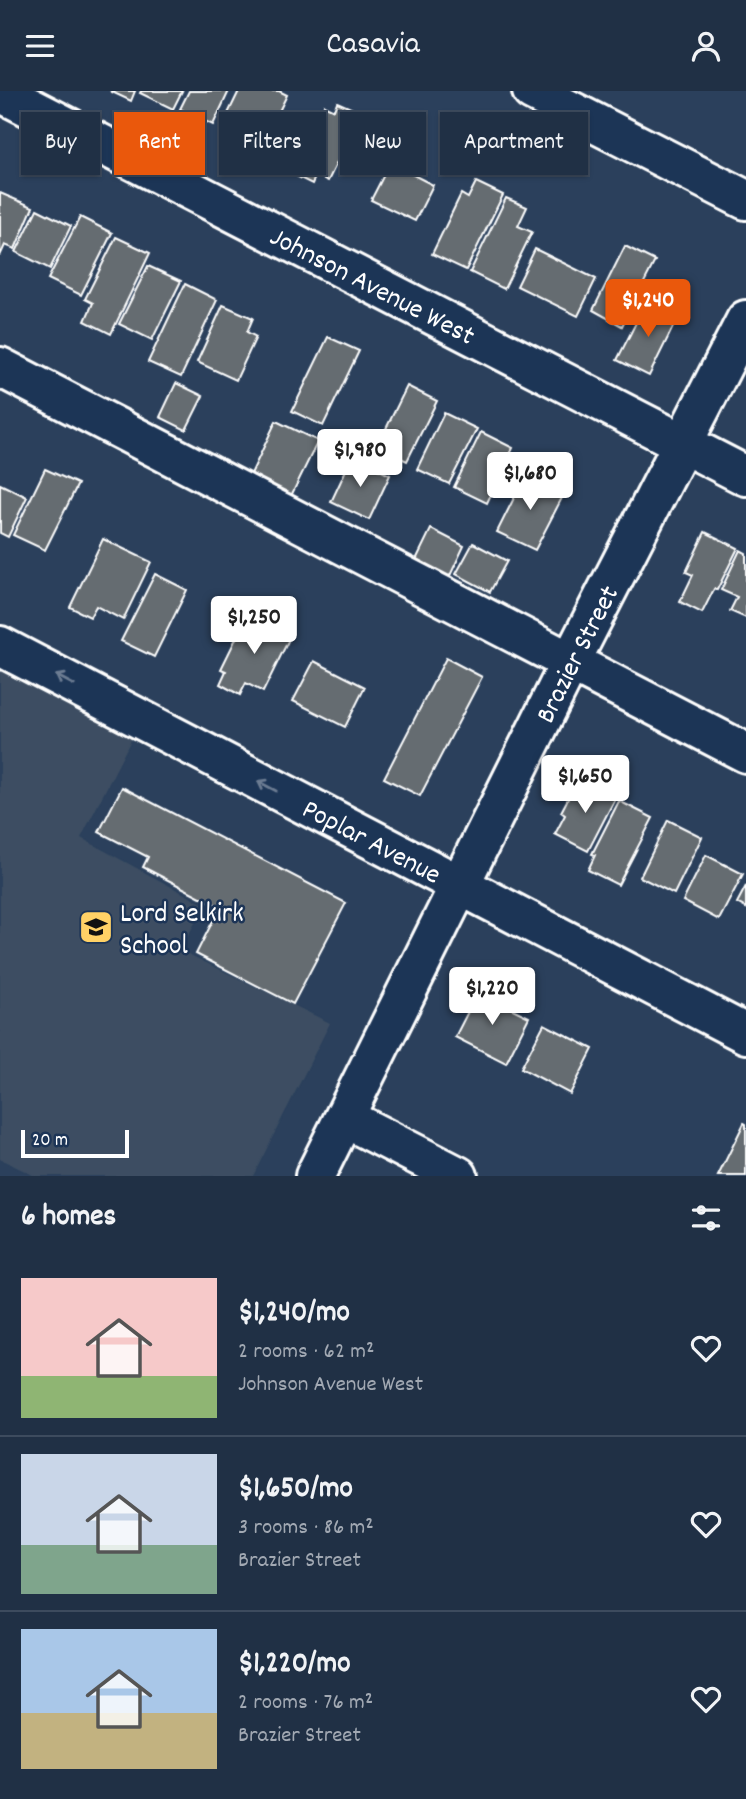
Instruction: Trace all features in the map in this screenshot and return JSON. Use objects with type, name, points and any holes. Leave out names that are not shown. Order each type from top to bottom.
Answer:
[{"type":"street","points":[[532,91],[746,200]]},
{"type":"street","name":"Johnson Avenue West","points":[[0,92],[746,476]]},
{"type":"street","name":"Brazier Street","points":[[315,1176],[570,663],[746,320]]},
{"type":"street","points":[[0,367],[746,754]]},
{"type":"street","name":"Poplar Avenue","points":[[0,646],[746,1034]]},
{"type":"street","points":[[345,1118],[458,1176]]},
{"type":"shaded area","name":"Lord Selkirk School","points":[[0,658],[137,728],[81,838],[205,905],[180,950],[330,1023],[253,1176],[35,1176],[0,1159]]},
{"type":"building","points":[[110,91],[135,91],[131,101]]},
{"type":"building","points":[[182,91],[173,109],[140,93]]},
{"type":"building","points":[[189,91],[229,91],[213,125],[205,121],[205,112],[186,112],[180,109]]},
{"type":"building","points":[[239,91],[279,91],[287,95],[279,112],[229,112]]},
{"type":"building","points":[[337,102],[353,109],[352,112],[340,112],[340,157],[328,181],[316,175],[326,175],[326,112],[320,112],[324,105],[334,110]]},
{"type":"building","points":[[294,175],[316,175],[312,184]]},
{"type":"building","points":[[384,175],[413,175],[433,185],[415,221],[371,200]]},
{"type":"building","points":[[476,182],[503,195],[466,270],[432,254],[461,194],[468,198]]},
{"type":"building","points":[[0,193],[33,207],[15,249],[5,245],[0,256]]},
{"type":"building","points":[[506,198],[527,207],[518,226],[532,232],[504,289],[470,272]]},
{"type":"building","points":[[37,209],[71,226],[50,269],[16,252]]},
{"type":"building","points":[[80,217],[112,233],[81,295],[48,279]]},
{"type":"building","points":[[116,237],[150,253],[111,334],[85,321],[93,303],[85,299]]},
{"type":"building","points":[[625,246],[655,261],[622,326],[593,310]]},
{"type":"building","points":[[535,249],[596,279],[578,316],[517,286]]},
{"type":"building","points":[[148,266],[181,281],[152,340],[119,324]]},
{"type":"building","points":[[185,284],[217,300],[181,377],[148,362]]},
{"type":"building","points":[[647,301],[678,317],[649,376],[617,360]]},
{"type":"building","points":[[223,305],[253,318],[247,332],[256,337],[236,380],[197,362]]},
{"type":"building","points":[[328,337],[359,351],[323,426],[292,411]]},
{"type":"building","points":[[176,383],[203,396],[186,430],[160,417]]},
{"type":"building","points":[[407,386],[437,401],[407,461],[377,447]]},
{"type":"building","points":[[444,413],[477,429],[449,484],[417,469]]},
{"type":"building","points":[[276,421],[318,441],[291,496],[250,476]]},
{"type":"building","points":[[481,432],[513,448],[487,503],[454,487]]},
{"type":"building","points":[[352,457],[390,475],[369,520],[331,502]]},
{"type":"building","points":[[45,469],[78,484],[45,550],[13,535]]},
{"type":"building","points":[[526,474],[564,494],[535,550],[497,532]]},
{"type":"building","points":[[0,484],[27,497],[8,537],[0,533]]},
{"type":"building","points":[[431,529],[464,546],[448,580],[414,564]]},
{"type":"building","points":[[705,532],[738,548],[702,613],[680,602],[693,575],[686,572]]},
{"type":"building","points":[[103,539],[151,562],[123,620],[96,606],[90,617],[70,607]]},
{"type":"building","points":[[473,543],[507,561],[490,592],[456,574]]},
{"type":"building","points":[[740,550],[746,553],[746,618],[730,611],[737,597],[721,590]]},
{"type":"building","points":[[155,574],[187,590],[154,657],[121,641]]},
{"type":"building","points":[[248,614],[291,635],[263,692],[246,683],[240,695],[220,684],[226,671],[221,669]]},
{"type":"building","points":[[446,658],[482,677],[420,796],[384,778]]},
{"type":"building","points":[[314,661],[365,687],[345,727],[293,701]]},
{"type":"building","points":[[593,783],[617,795],[588,851],[555,834],[565,815],[561,812],[574,787],[587,794]]},
{"type":"building","points":[[122,787],[346,903],[293,1004],[196,954],[220,907],[143,867],[148,857],[99,832]]},
{"type":"building","points":[[619,801],[653,818],[618,885],[588,870],[595,855],[592,854]]},
{"type":"building","points":[[668,820],[702,837],[674,894],[640,877]]},
{"type":"building","points":[[706,855],[743,874],[719,920],[683,901]]},
{"type":"building","points":[[746,886],[746,908],[737,903]]},
{"type":"building","points":[[478,992],[529,1017],[506,1063],[455,1037]]},
{"type":"building","points":[[544,1024],[593,1049],[570,1094],[521,1068]]},
{"type":"building","points":[[744,1123],[746,1176],[718,1176]]},
{"type":"place","name":"Lord Selkirk School","points":[[96,927]]}]
